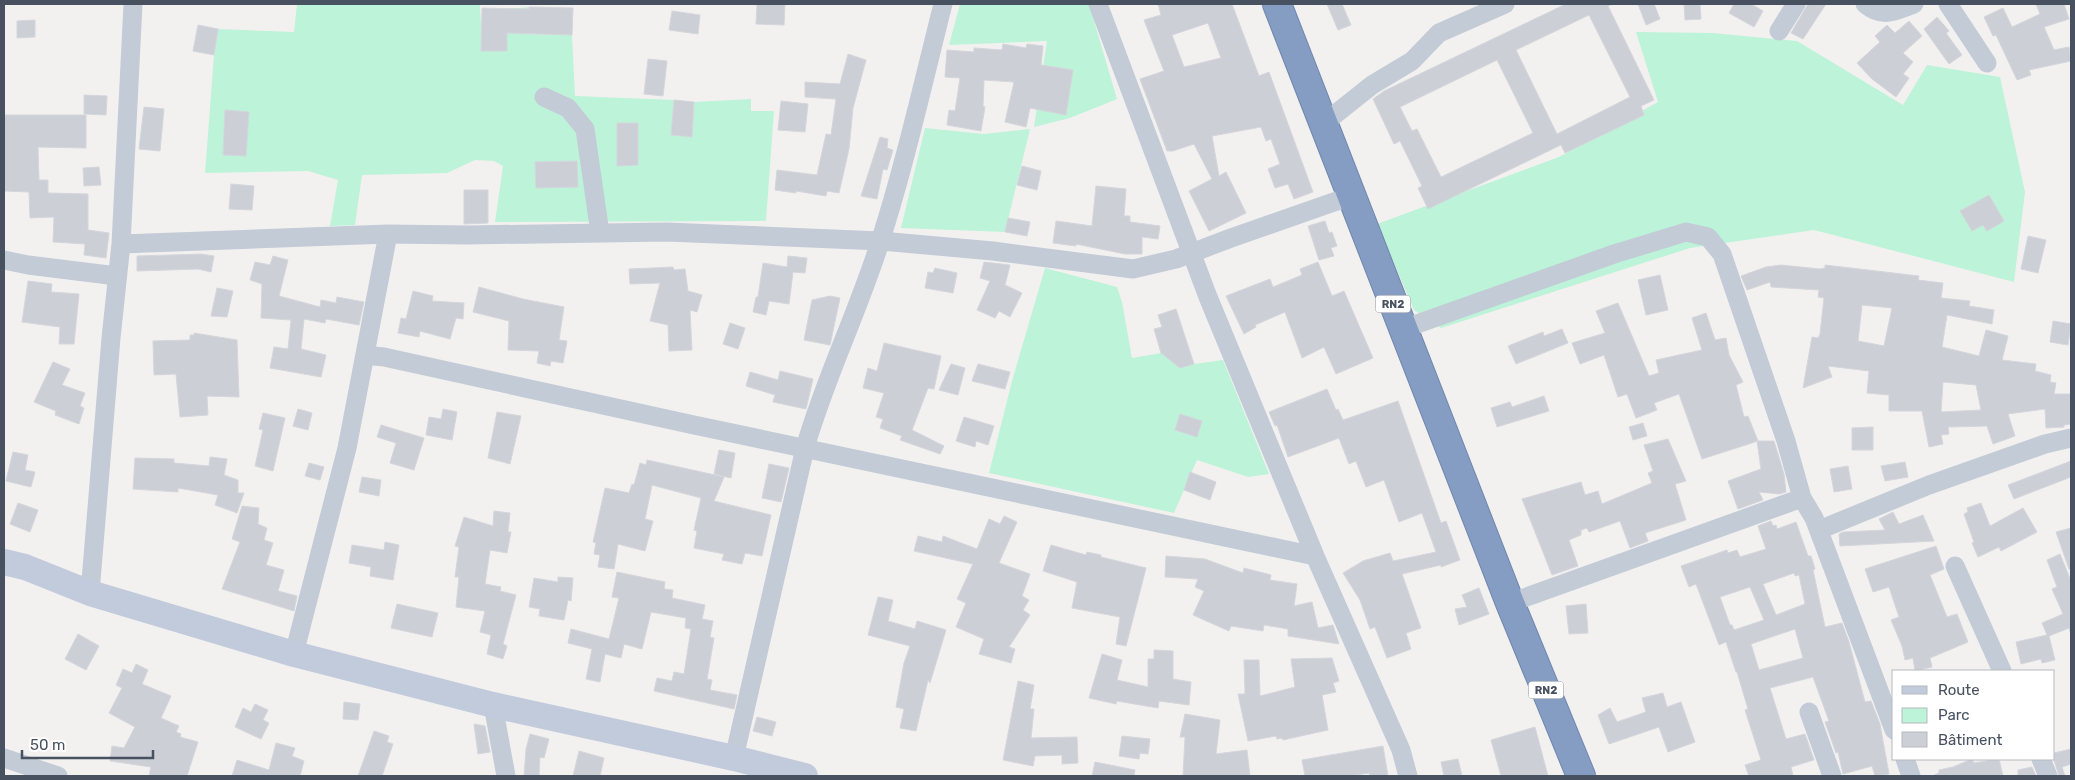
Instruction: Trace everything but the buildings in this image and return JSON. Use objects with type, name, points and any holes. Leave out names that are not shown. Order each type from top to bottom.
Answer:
[{"type":"highway","name":"RN2","points":[[1277,4],[1510,603],[1581,776]]},
{"type":"street","points":[[90,593],[121,244],[133,4]]},
{"type":"street","points":[[734,758],[805,448],[815,412],[858,308],[881,241],[943,4]]},
{"type":"street","points":[[1098,4],[1191,253],[1315,556],[1401,750],[1408,776]]},
{"type":"street","points":[[1323,124],[1372,85],[1412,61],[1439,33],[1505,4]]},
{"type":"street","points":[[1779,31],[1796,4]]},
{"type":"street","points":[[1865,4],[1874,11],[1890,13],[1914,4]]},
{"type":"street","points":[[1948,4],[1987,63]]},
{"type":"street","points":[[544,97],[568,108],[585,129],[600,233]]},
{"type":"street","points":[[121,244],[388,234],[467,235],[667,232],[881,241],[993,251],[1133,269],[1176,260],[1351,196]]},
{"type":"street","points":[[1403,329],[1614,254],[1686,232],[1708,237],[1722,254],[1783,432],[1802,498],[1819,530],[1892,725]]},
{"type":"street","points":[[294,654],[346,448],[388,234]]},
{"type":"street","points":[[4,260],[28,265],[117,276]]},
{"type":"street","points":[[365,355],[384,357],[1315,556]]},
{"type":"street","points":[[1819,530],[1929,485],[2045,444],[2071,438]]},
{"type":"street","points":[[1510,603],[1802,498]]},
{"type":"street","points":[[4,562],[25,567],[90,593],[294,654],[493,705],[734,758],[805,776]]},
{"type":"street","points":[[1955,566],[2002,670]]},
{"type":"street","points":[[493,705],[506,776]]},
{"type":"street","points":[[1809,712],[1832,776]]},
{"type":"street","points":[[4,758],[58,776]]},
{"type":"street","points":[[1905,760],[1911,776]]},
{"type":"street","points":[[2041,760],[2048,776]]},
{"type":"green space","points":[[297,4],[480,4],[482,51],[507,51],[507,9],[529,7],[529,34],[572,35],[575,96],[674,100],[671,135],[692,136],[694,102],[751,99],[751,111],[774,111],[766,221],[495,222],[503,166],[494,161],[475,160],[447,173],[362,175],[355,225],[330,226],[338,180],[308,171],[205,173],[214,55],[218,29],[294,32]]},
{"type":"green space","points":[[960,4],[1089,4],[1117,99],[1070,118],[1034,127],[1047,41],[949,45]]},
{"type":"green space","points":[[1636,32],[1713,33],[1797,41],[1903,105],[1927,65],[2000,77],[2025,192],[2014,282],[1814,230],[1690,248],[1441,328],[1414,310],[1377,224],[1559,157],[1658,102]]},
{"type":"green space","points":[[925,128],[984,134],[1030,129],[1005,232],[901,228]]},
{"type":"green space","points":[[1045,268],[1117,287],[1122,302],[1132,358],[1161,353],[1180,368],[1223,360],[1269,474],[1248,477],[1197,460],[1174,513],[989,473],[1012,381]]}]
